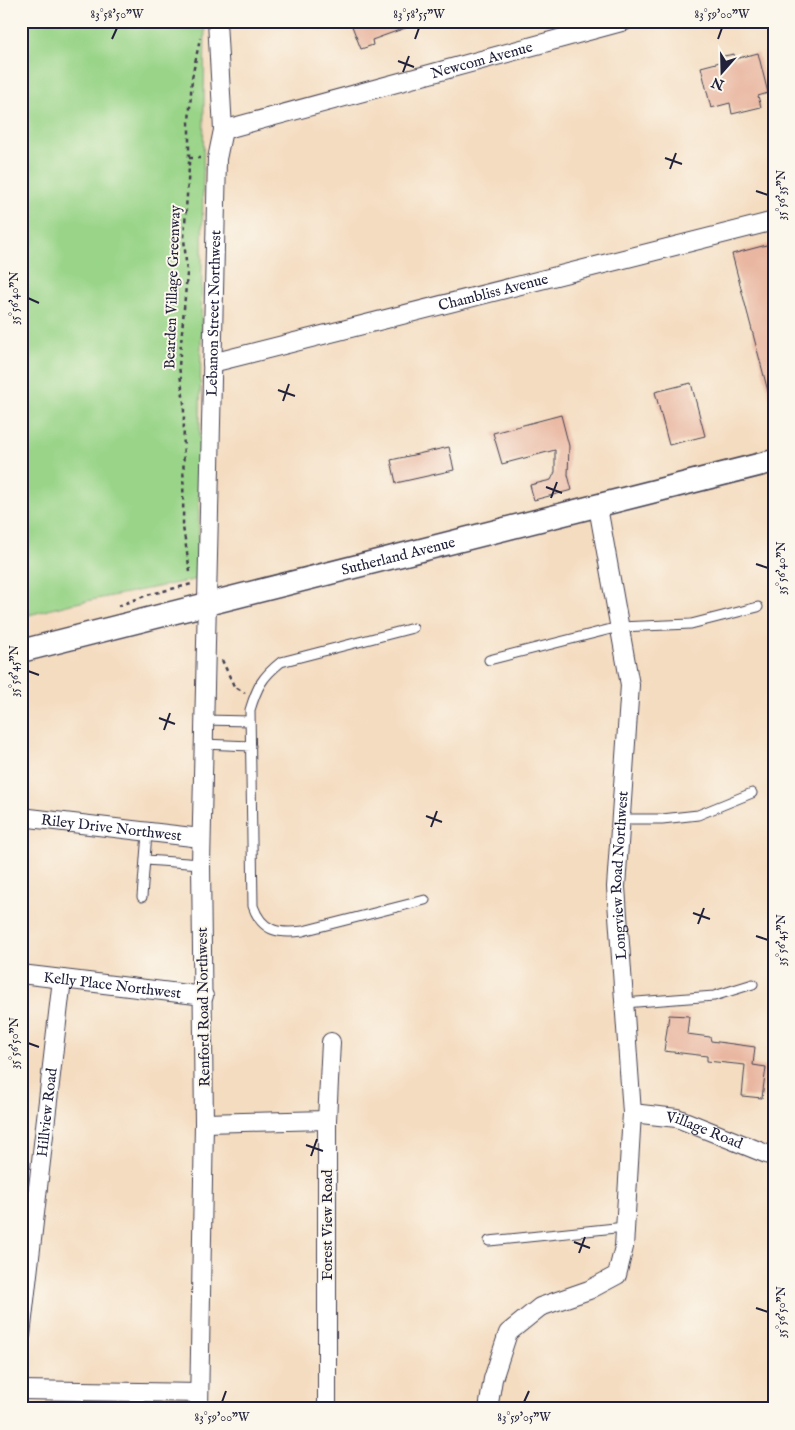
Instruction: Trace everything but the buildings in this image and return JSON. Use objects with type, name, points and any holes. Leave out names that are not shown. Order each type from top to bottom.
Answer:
[{"type":"street","name":"Lebanon Street Northwest","points":[[207,605],[217,159],[223,130],[217,21]]},
{"type":"street","name":"Newcom Avenue","points":[[223,130],[625,21]]},
{"type":"street","name":"Chambliss Avenue","points":[[212,363],[774,221]]},
{"type":"street","name":"Sutherland Avenue","points":[[21,651],[598,507],[774,461]]},
{"type":"street","name":"Longview Road Northwest","points":[[488,1409],[493,1379],[508,1333],[540,1307],[589,1290],[617,1275],[624,1247],[632,1114],[616,887],[630,685],[598,507]]},
{"type":"street","name":"Renford Road Northwest","points":[[199,1401],[204,1123],[201,838],[207,605]]},
{"type":"street","name":"Riley Drive Northwest","points":[[21,817],[201,838]]},
{"type":"street","name":"Kelly Place Northwest","points":[[21,974],[204,996]]},
{"type":"street","name":"Hillview Road","points":[[21,1335],[62,979]]},
{"type":"street","name":"Forest View Road","points":[[327,1409],[327,1120],[331,1042]]},
{"type":"street","name":"Village Road","points":[[632,1114],[677,1118],[774,1157]]},
{"type":"street","points":[[204,1123],[327,1120]]},
{"type":"street","points":[[21,1390],[199,1401]]},
{"type":"lane","points":[[488,660],[619,627],[691,624],[758,607]]},
{"type":"lane","points":[[413,628],[281,662],[265,674],[250,710],[252,906],[256,915],[266,926],[283,933],[303,931],[425,900]]},
{"type":"lane","points":[[204,720],[250,721]]},
{"type":"lane","points":[[203,744],[251,746]]},
{"type":"lane","points":[[620,819],[698,815],[752,793]]},
{"type":"lane","points":[[142,897],[148,833]]},
{"type":"lane","points":[[146,860],[201,864]]},
{"type":"lane","points":[[624,1003],[714,996],[753,984]]},
{"type":"lane","points":[[489,1241],[625,1227]]},
{"type":"path","name":"Bearden Village Greenway","points":[[192,584],[183,527],[184,404],[179,366],[187,274],[184,238],[192,78],[202,32]]},
{"type":"path","points":[[222,657],[234,686],[254,697]]},
{"type":"green space","points":[[21,21],[205,21],[198,579],[71,604],[21,617]]}]
